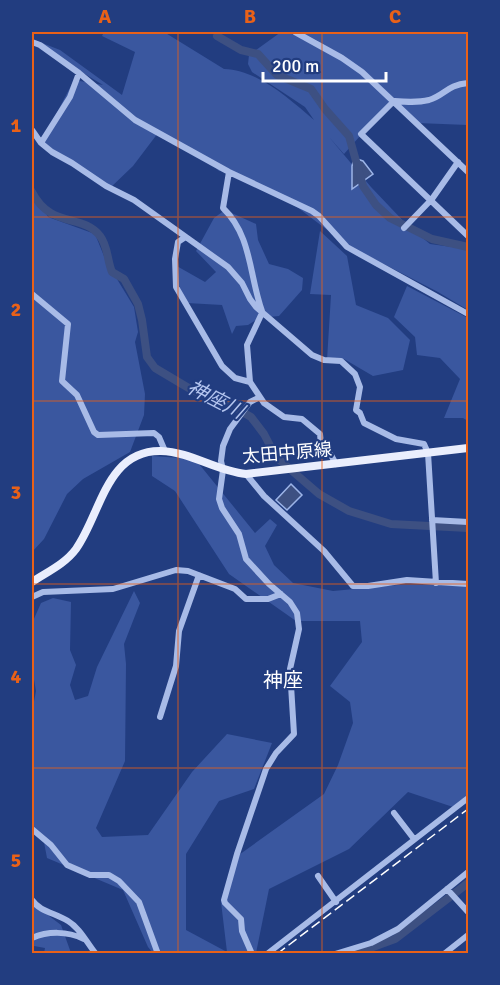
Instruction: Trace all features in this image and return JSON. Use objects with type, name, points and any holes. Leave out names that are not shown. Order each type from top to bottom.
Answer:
[{"type":"main road","name":"太田中原線","points":[[32,582],[64,562],[76,548],[116,472],[127,461],[148,452],[178,453],[223,470],[246,474],[468,448]]},
{"type":"street","points":[[295,32],[356,67],[468,172]]},
{"type":"street","points":[[32,42],[40,45],[79,74],[135,120],[229,172],[312,211],[347,247],[468,314]]},
{"type":"street","points":[[41,143],[70,97],[79,74]]},
{"type":"street","points":[[394,101],[412,103],[431,99],[452,85],[468,83]]},
{"type":"street","points":[[394,101],[362,134],[468,236]]},
{"type":"street","points":[[32,130],[41,143],[106,186],[134,200],[237,276],[250,299],[262,313],[312,355],[324,360],[341,361],[355,374],[360,387],[356,410],[360,413],[364,423],[396,439],[424,444],[428,453],[436,583]]},
{"type":"street","points":[[404,228],[430,201],[458,162]]},
{"type":"street","points":[[229,172],[223,208],[242,232],[262,313],[247,345],[250,382],[264,404],[284,417],[302,419],[320,434],[321,445],[336,464]]},
{"type":"street","points":[[184,238],[178,242],[175,259],[176,287],[222,366],[236,378],[250,382]]},
{"type":"street","points":[[32,294],[68,324],[62,381],[77,395],[94,432],[98,435],[154,433],[159,437],[165,451]]},
{"type":"street","points":[[252,954],[242,931],[241,919],[224,900],[266,769],[276,753],[294,734],[290,669],[299,618],[290,602],[252,568],[246,559],[239,534],[222,508],[219,494],[223,470],[221,461],[230,429],[250,402],[260,397]]},
{"type":"street","points":[[246,474],[264,496],[324,551],[353,586],[407,580],[468,584]]},
{"type":"street","points":[[432,520],[468,522]]},
{"type":"street","points":[[32,597],[43,592],[113,589],[172,570],[188,571],[235,589],[246,599],[268,599],[280,594]]},
{"type":"street","points":[[160,717],[176,666],[179,632],[199,575]]},
{"type":"street","points":[[267,954],[468,798]]},
{"type":"street","points":[[394,813],[414,839]]},
{"type":"street","points":[[32,829],[51,845],[67,865],[90,875],[109,875],[119,881],[139,902],[158,954]]},
{"type":"street","points":[[335,954],[371,943],[398,929],[468,872]]},
{"type":"street","points":[[318,876],[336,902]]},
{"type":"street","points":[[447,889],[468,912]]},
{"type":"street","points":[[32,900],[39,908],[69,921],[96,954]]},
{"type":"street","points":[[32,938],[52,933],[73,934],[84,939]]},
{"type":"street","points":[[444,954],[468,935]]},
{"type":"shaded area","points":[[104,32],[164,32],[224,69],[249,74],[261,80],[284,95],[314,120],[305,107],[252,72],[248,64],[249,55],[281,32],[291,32],[320,42],[301,32],[468,32],[468,125],[417,123],[392,100],[344,154],[329,137],[371,187],[408,226],[430,244],[467,249],[468,310],[347,245],[297,207],[229,172],[219,171],[204,156],[158,133],[133,166],[109,189],[41,143],[74,80],[103,85],[32,42],[32,39],[60,50],[122,95],[135,52],[102,36]]},
{"type":"shaded area","points":[[354,158],[363,161],[373,174],[352,189],[352,166]]},
{"type":"shaded area","points":[[32,184],[48,217],[95,234],[106,261],[134,307],[138,332],[135,342],[145,394],[144,415],[130,452],[83,479],[67,494],[44,539],[32,552]]},
{"type":"shaded area","points":[[225,210],[256,224],[258,240],[269,264],[288,269],[303,278],[302,290],[279,316],[259,318],[248,325],[236,326],[232,334],[222,305],[187,303],[176,287],[175,265],[205,282],[216,272],[196,251],[214,218]]},
{"type":"shaded area","points":[[320,231],[347,256],[356,305],[388,318],[410,340],[403,370],[373,376],[344,359],[327,360],[331,295],[310,294]]},
{"type":"shaded area","points":[[407,286],[468,318],[468,421],[463,418],[444,418],[460,379],[440,358],[417,355],[415,337],[394,317]]},
{"type":"shaded area","points":[[152,456],[195,459],[255,533],[270,519],[277,525],[265,546],[274,565],[293,583],[333,591],[398,585],[468,585],[468,794],[453,807],[408,792],[349,849],[269,889],[256,953],[153,953],[148,947],[123,890],[47,858],[43,837],[32,833],[32,712],[36,691],[32,668],[33,621],[41,603],[53,598],[71,602],[70,650],[76,665],[70,685],[75,700],[88,696],[97,667],[134,591],[140,603],[124,644],[126,664],[125,761],[96,828],[102,837],[148,835],[192,772],[227,734],[272,743],[254,789],[219,801],[186,854],[186,930],[227,952],[221,902],[236,857],[324,794],[338,765],[353,723],[350,702],[330,686],[362,642],[360,621],[296,621],[229,574],[175,491],[152,476]]},
{"type":"shaded area","points":[[291,484],[302,495],[287,510],[276,500]]},
{"type":"shaded area","points":[[32,903],[61,925],[71,953],[44,953],[45,948],[34,946],[32,949]]},
{"type":"waterway","points":[[217,36],[241,50],[258,54],[277,75],[311,89],[349,136],[363,186],[376,205],[390,218],[432,239],[468,247]]},
{"type":"waterway","name":"神座川","points":[[32,192],[48,211],[93,229],[100,236],[105,244],[112,272],[124,279],[138,304],[147,357],[155,368],[192,390],[230,405],[251,417],[264,434],[276,457],[319,494],[349,511],[391,524],[468,528]]},
{"type":"waterway","points":[[354,954],[395,939],[468,883]]},
{"type":"railway","points":[[277,954],[468,809]]},
{"type":"district","name":"神座","points":[[283,680]]}]
